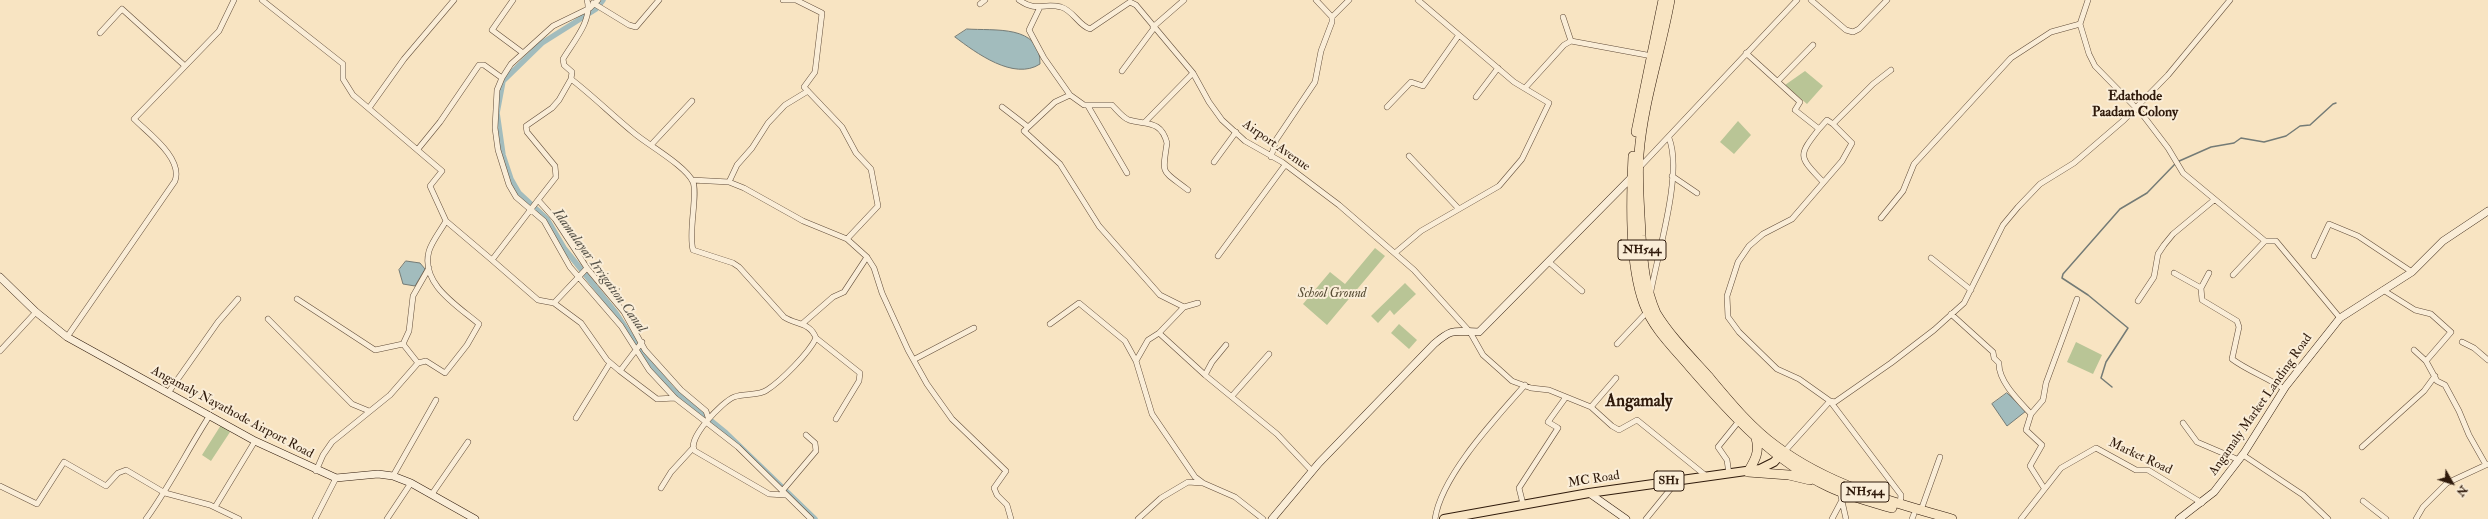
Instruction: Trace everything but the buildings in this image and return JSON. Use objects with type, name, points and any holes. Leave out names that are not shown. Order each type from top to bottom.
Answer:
[{"type":"highway","name":"NH544","points":[[1664,0],[1638,115],[1631,178],[1636,270],[1640,293],[1647,312],[1658,329],[1756,438],[1780,453],[1817,481],[1840,492],[1930,519]]},
{"type":"highway","name":"NH544","points":[[1670,0],[1643,124],[1639,168],[1643,257],[1649,298],[1661,321],[1733,405],[1780,453],[1842,483],[1900,504],[1915,514],[1952,519]]},
{"type":"highway","points":[[1748,472],[1756,459],[1758,446],[1756,438]]},
{"type":"highway","name":"SH1","points":[[1748,472],[1789,475],[1817,481]]},
{"type":"main road","points":[[1272,519],[1312,471],[1434,344],[1448,332],[1458,330],[1479,332],[1631,178]]},
{"type":"main road","name":"Angamaly Market Landing Road","points":[[2179,519],[2202,503],[2241,458],[2284,389],[2340,318],[2412,272],[2443,241],[2488,211]]},
{"type":"main road","name":"Angamaly Nayathode Airport Road","points":[[0,277],[36,312],[67,338],[255,441],[316,471],[336,478],[378,474],[393,476],[432,494],[475,519]]},
{"type":"main road","name":"MC Road","points":[[1444,519],[1523,504],[1705,475],[1748,472],[1780,453]]},
{"type":"main road","points":[[1589,493],[1626,519]]},
{"type":"street","points":[[67,338],[174,181],[177,174],[175,164],[134,119],[219,31],[234,0]]},
{"type":"street","points":[[262,0],[344,64],[343,79],[353,95],[442,171],[430,186],[446,221],[538,300],[554,303],[581,323],[610,363],[656,399],[675,398]]},
{"type":"street","points":[[369,108],[404,59],[454,0]]},
{"type":"street","points":[[513,0],[492,30],[523,53]]},
{"type":"street","points":[[587,0],[590,9]]},
{"type":"street","points":[[587,0],[596,2],[602,9],[629,25],[636,27],[659,0]]},
{"type":"street","points":[[783,0],[796,0],[822,13],[815,72],[804,85],[842,127],[856,153],[869,166],[873,174],[878,206],[847,239]]},
{"type":"street","points":[[980,4],[985,0]]},
{"type":"street","name":"Airport Avenue","points":[[1019,0],[1031,8],[1040,6],[1062,8],[1077,18],[1083,26],[1090,29],[1130,1],[1136,5],[1193,73],[1209,102],[1222,120],[1245,141],[1285,165],[1339,205],[1414,270],[1470,332],[1483,355],[1512,381],[1549,390],[1591,407]]},
{"type":"street","points":[[1122,71],[1154,28],[1184,0]]},
{"type":"street","points":[[1316,0],[1332,17]]},
{"type":"street","points":[[1271,157],[1276,140],[1315,82],[1320,56],[1332,17],[1349,0]]},
{"type":"street","points":[[1395,253],[1421,231],[1458,208],[1499,186],[1522,159],[1549,103],[1524,88],[1498,68],[1418,0]]},
{"type":"street","points":[[1631,178],[1797,0]]},
{"type":"street","points":[[1812,0],[1846,30],[1853,32],[1859,29],[1887,0]]},
{"type":"street","points":[[2088,0],[2080,24],[2089,54],[2095,66],[2135,107],[2168,148],[2183,173],[2265,241],[2276,241],[2340,318]]},
{"type":"street","points":[[1830,401],[1835,402],[1891,363],[1964,303],[2003,225],[2018,207],[2040,184],[2074,163],[2103,140],[2168,75],[2230,0]]},
{"type":"street","points":[[492,260],[556,177],[556,169],[527,132],[526,126],[552,108],[571,79],[572,72],[564,65],[563,59],[586,22],[590,9],[596,2]]},
{"type":"street","points":[[1040,6],[1029,30],[1044,58],[1070,95],[1084,105],[1112,105],[1128,120],[1145,122],[1154,125],[1165,138],[1167,144],[1162,164],[1166,173],[1188,190]]},
{"type":"street","points":[[100,33],[122,9],[185,66]]},
{"type":"street","points":[[590,9],[553,26],[523,53],[502,78],[497,90],[494,114],[498,150],[509,185],[516,197],[532,209],[544,221],[570,267],[621,326],[635,351],[649,370],[675,398],[705,423],[738,447],[811,519]]},
{"type":"street","points":[[1563,17],[1571,41]]},
{"type":"street","points":[[1881,218],[1903,191],[1914,164],[2011,58],[2051,32],[2080,24]]},
{"type":"street","points":[[1387,107],[1411,82],[1423,86],[1459,35]]},
{"type":"street","points":[[1524,88],[1564,45],[1571,41],[1578,40],[1652,56]]},
{"type":"street","points":[[1778,81],[1813,45]]},
{"type":"street","points":[[1746,53],[1800,102],[1795,110],[1819,129]]},
{"type":"street","points":[[418,149],[440,122],[479,65],[484,65],[502,78]]},
{"type":"street","points":[[1476,97],[1498,68]]},
{"type":"street","points":[[1833,124],[1873,84],[1891,70]]},
{"type":"street","points":[[1145,122],[1193,73]]},
{"type":"street","points":[[571,79],[651,145],[670,158],[692,180],[694,186],[691,217],[693,250],[733,263],[784,318],[802,324],[813,330],[816,338],[860,373],[859,381],[836,419]]},
{"type":"street","points":[[729,182],[737,165],[752,148],[768,123],[785,105],[808,91]]},
{"type":"street","points":[[1070,95],[1055,102],[1024,131],[1060,164],[1100,226],[1160,295],[1184,307]]},
{"type":"street","points":[[651,145],[692,101]]},
{"type":"street","points":[[1088,106],[1126,173]]},
{"type":"street","points":[[1002,108],[1028,127]]},
{"type":"street","points":[[1823,182],[1804,161],[1803,154],[1805,147],[1827,120],[1852,143],[1842,161],[1792,219],[1763,234],[1749,246],[1738,262],[1727,296],[1728,317],[1759,352],[1777,369],[1799,379],[1830,401],[1902,495],[1900,504]]},
{"type":"street","points":[[1214,162],[1236,132]]},
{"type":"street","points":[[1649,298],[1669,206],[1674,151],[1669,138]]},
{"type":"street","points":[[1409,156],[1458,208]]},
{"type":"street","points":[[1218,256],[1285,165]]},
{"type":"street","points":[[1672,176],[1697,193]]},
{"type":"street","points":[[692,180],[729,182],[744,188],[804,221],[847,239],[867,257],[874,268],[882,293],[908,350],[915,359],[921,375],[952,419],[1006,471],[994,488],[997,496],[1008,505],[1011,519]]},
{"type":"street","points":[[538,200],[555,220],[587,268],[624,312],[642,342],[645,350],[681,390],[706,411],[708,416]]},
{"type":"street","points":[[2138,301],[2154,277],[2158,254],[2164,245],[2174,234],[2214,200]]},
{"type":"street","points":[[316,471],[332,442],[390,395],[418,363],[426,361],[445,373],[467,346],[479,324],[436,287],[429,268],[429,251],[446,221]]},
{"type":"street","points":[[2314,256],[2329,224],[2358,236],[2412,272]]},
{"type":"street","points":[[2233,275],[2265,241]]},
{"type":"street","points":[[802,324],[833,297],[844,292],[867,257]]},
{"type":"street","points":[[1931,258],[1971,290]]},
{"type":"street","points":[[1549,262],[1582,291]]},
{"type":"street","points":[[297,299],[375,350],[402,344],[409,331],[413,296],[429,268]]},
{"type":"street","points":[[554,303],[578,275],[587,268]]},
{"type":"street","points":[[2174,273],[2201,288]]},
{"type":"street","points":[[2209,273],[2201,288],[2202,300],[2237,321],[2239,327],[2232,359],[2242,368],[2268,378],[2284,389]]},
{"type":"street","points":[[2383,290],[2415,310],[2431,314],[2451,332],[2426,361]]},
{"type":"street","points":[[168,393],[218,322],[238,299]]},
{"type":"street","points":[[2044,488],[2030,466],[2042,445],[2026,430],[2031,414],[2042,400],[2046,383],[2077,299]]},
{"type":"street","points":[[1050,324],[1079,303],[1125,341],[1136,361],[1152,414],[1195,477],[1203,483],[1235,497],[1263,519]]},
{"type":"street","points":[[1136,361],[1148,340],[1159,333],[1184,307],[1198,303]]},
{"type":"street","points":[[0,351],[36,312]]},
{"type":"street","points":[[1617,344],[1647,312]]},
{"type":"street","points":[[1951,314],[1993,352],[1994,358],[2000,363],[1999,373],[2009,391],[2031,414]]},
{"type":"street","points":[[268,319],[352,404],[370,411]]},
{"type":"street","points":[[915,359],[974,328]]},
{"type":"street","points":[[1159,333],[1205,375],[1288,444],[1312,471]]},
{"type":"street","points":[[661,488],[671,472],[693,448],[708,416],[734,397],[766,391],[783,376],[816,338]]},
{"type":"street","points":[[620,371],[642,342]]},
{"type":"street","points":[[2462,342],[2474,348],[2488,360]]},
{"type":"street","points":[[402,344],[418,363]]},
{"type":"street","points":[[1205,375],[1212,362],[1226,345]]},
{"type":"street","points":[[2414,350],[2426,361],[2437,381],[2445,385],[2460,411],[2469,436],[2487,465],[2447,483],[2426,504],[2416,519]]},
{"type":"street","points":[[1232,396],[1270,354]]},
{"type":"street","points":[[576,418],[610,363]]},
{"type":"street","points":[[2362,447],[2424,391],[2435,376]]},
{"type":"street","points":[[1616,378],[1591,407],[1612,426],[1619,430],[1637,420],[1705,475]]},
{"type":"street","points":[[1435,519],[1437,504],[1464,460],[1525,385]]},
{"type":"street","points":[[1523,504],[1519,488],[1558,428],[1548,422],[1566,397]]},
{"type":"street","points":[[393,476],[436,400]]},
{"type":"street","points":[[1780,453],[1830,401]]},
{"type":"street","points":[[146,519],[164,493],[193,442],[210,416]]},
{"type":"street","points":[[1729,474],[1727,460],[1718,447],[1739,420]]},
{"type":"street","points":[[2183,423],[2198,442],[2241,458],[2303,496],[2328,519]]},
{"type":"street","points":[[693,448],[769,494],[784,493],[816,450],[815,443],[806,435]]},
{"type":"street","points":[[215,507],[255,441]]},
{"type":"street","points":[[432,494],[468,442]]},
{"type":"street","name":"Market Road","points":[[2021,519],[2061,468],[2096,448],[2136,470],[2148,470],[2202,503]]},
{"type":"street","points":[[1915,514],[1940,457]]},
{"type":"street","points":[[0,486],[37,504],[64,462],[106,486],[113,482],[118,473],[126,470],[164,493],[215,507],[239,519]]},
{"type":"street","points":[[315,519],[336,478]]},
{"type":"street","points":[[1646,519],[1677,480]]},
{"type":"street","points":[[1138,519],[1161,498],[1188,482],[1203,483]]},
{"type":"street","points":[[387,519],[411,483]]},
{"type":"street","points":[[1840,492],[1846,519]]},
{"type":"street","points":[[2363,501],[2386,519]]},
{"type":"street","points":[[1832,519],[1841,502]]},
{"type":"green space","points":[[1805,71],[1823,86],[1807,104],[1785,85]]},
{"type":"green space","points":[[1738,121],[1751,135],[1734,154],[1720,142]]},
{"type":"green space","name":"School Ground","points":[[1375,248],[1385,256],[1327,325],[1303,304],[1330,272],[1345,284]]},
{"type":"green space","name":"School Ground","points":[[1405,283],[1416,294],[1394,315],[1390,310],[1378,323],[1371,316]]},
{"type":"green space","points":[[1399,324],[1417,340],[1409,349],[1391,333]]},
{"type":"green space","points":[[2076,342],[2102,355],[2093,374],[2067,362]]},
{"type":"green space","points":[[221,425],[230,432],[211,461],[202,455]]},
{"type":"water","points":[[967,29],[1002,30],[1014,32],[1024,36],[1033,42],[1038,51],[1040,64],[1030,68],[1019,69],[996,63],[984,57],[955,37]]},
{"type":"water","points":[[406,261],[420,263],[425,269],[415,286],[403,284],[399,270]]},
{"type":"water","points":[[2007,393],[2026,411],[2007,426],[1992,404]]},
{"type":"waterway","name":"Idamalayar Irrigation Canal","points":[[603,0],[596,9],[542,43],[503,81],[497,113],[503,155],[511,179],[519,193],[547,219],[564,248],[616,313],[642,353],[672,389],[726,433],[815,519]]},
{"type":"waterway","points":[[2177,162],[2211,147],[2234,143],[2241,138],[2264,142],[2286,136],[2300,126],[2310,125],[2336,103]]},
{"type":"waterway","points":[[2112,387],[2101,378],[2106,362],[2128,328],[2088,295],[2062,278],[2063,274],[2120,209],[2147,193],[2175,164]]},
{"type":"district","name":"Edathode Paadam Colony","points":[[2135,106]]},
{"type":"district","name":"Angamaly","points":[[1639,402]]}]
